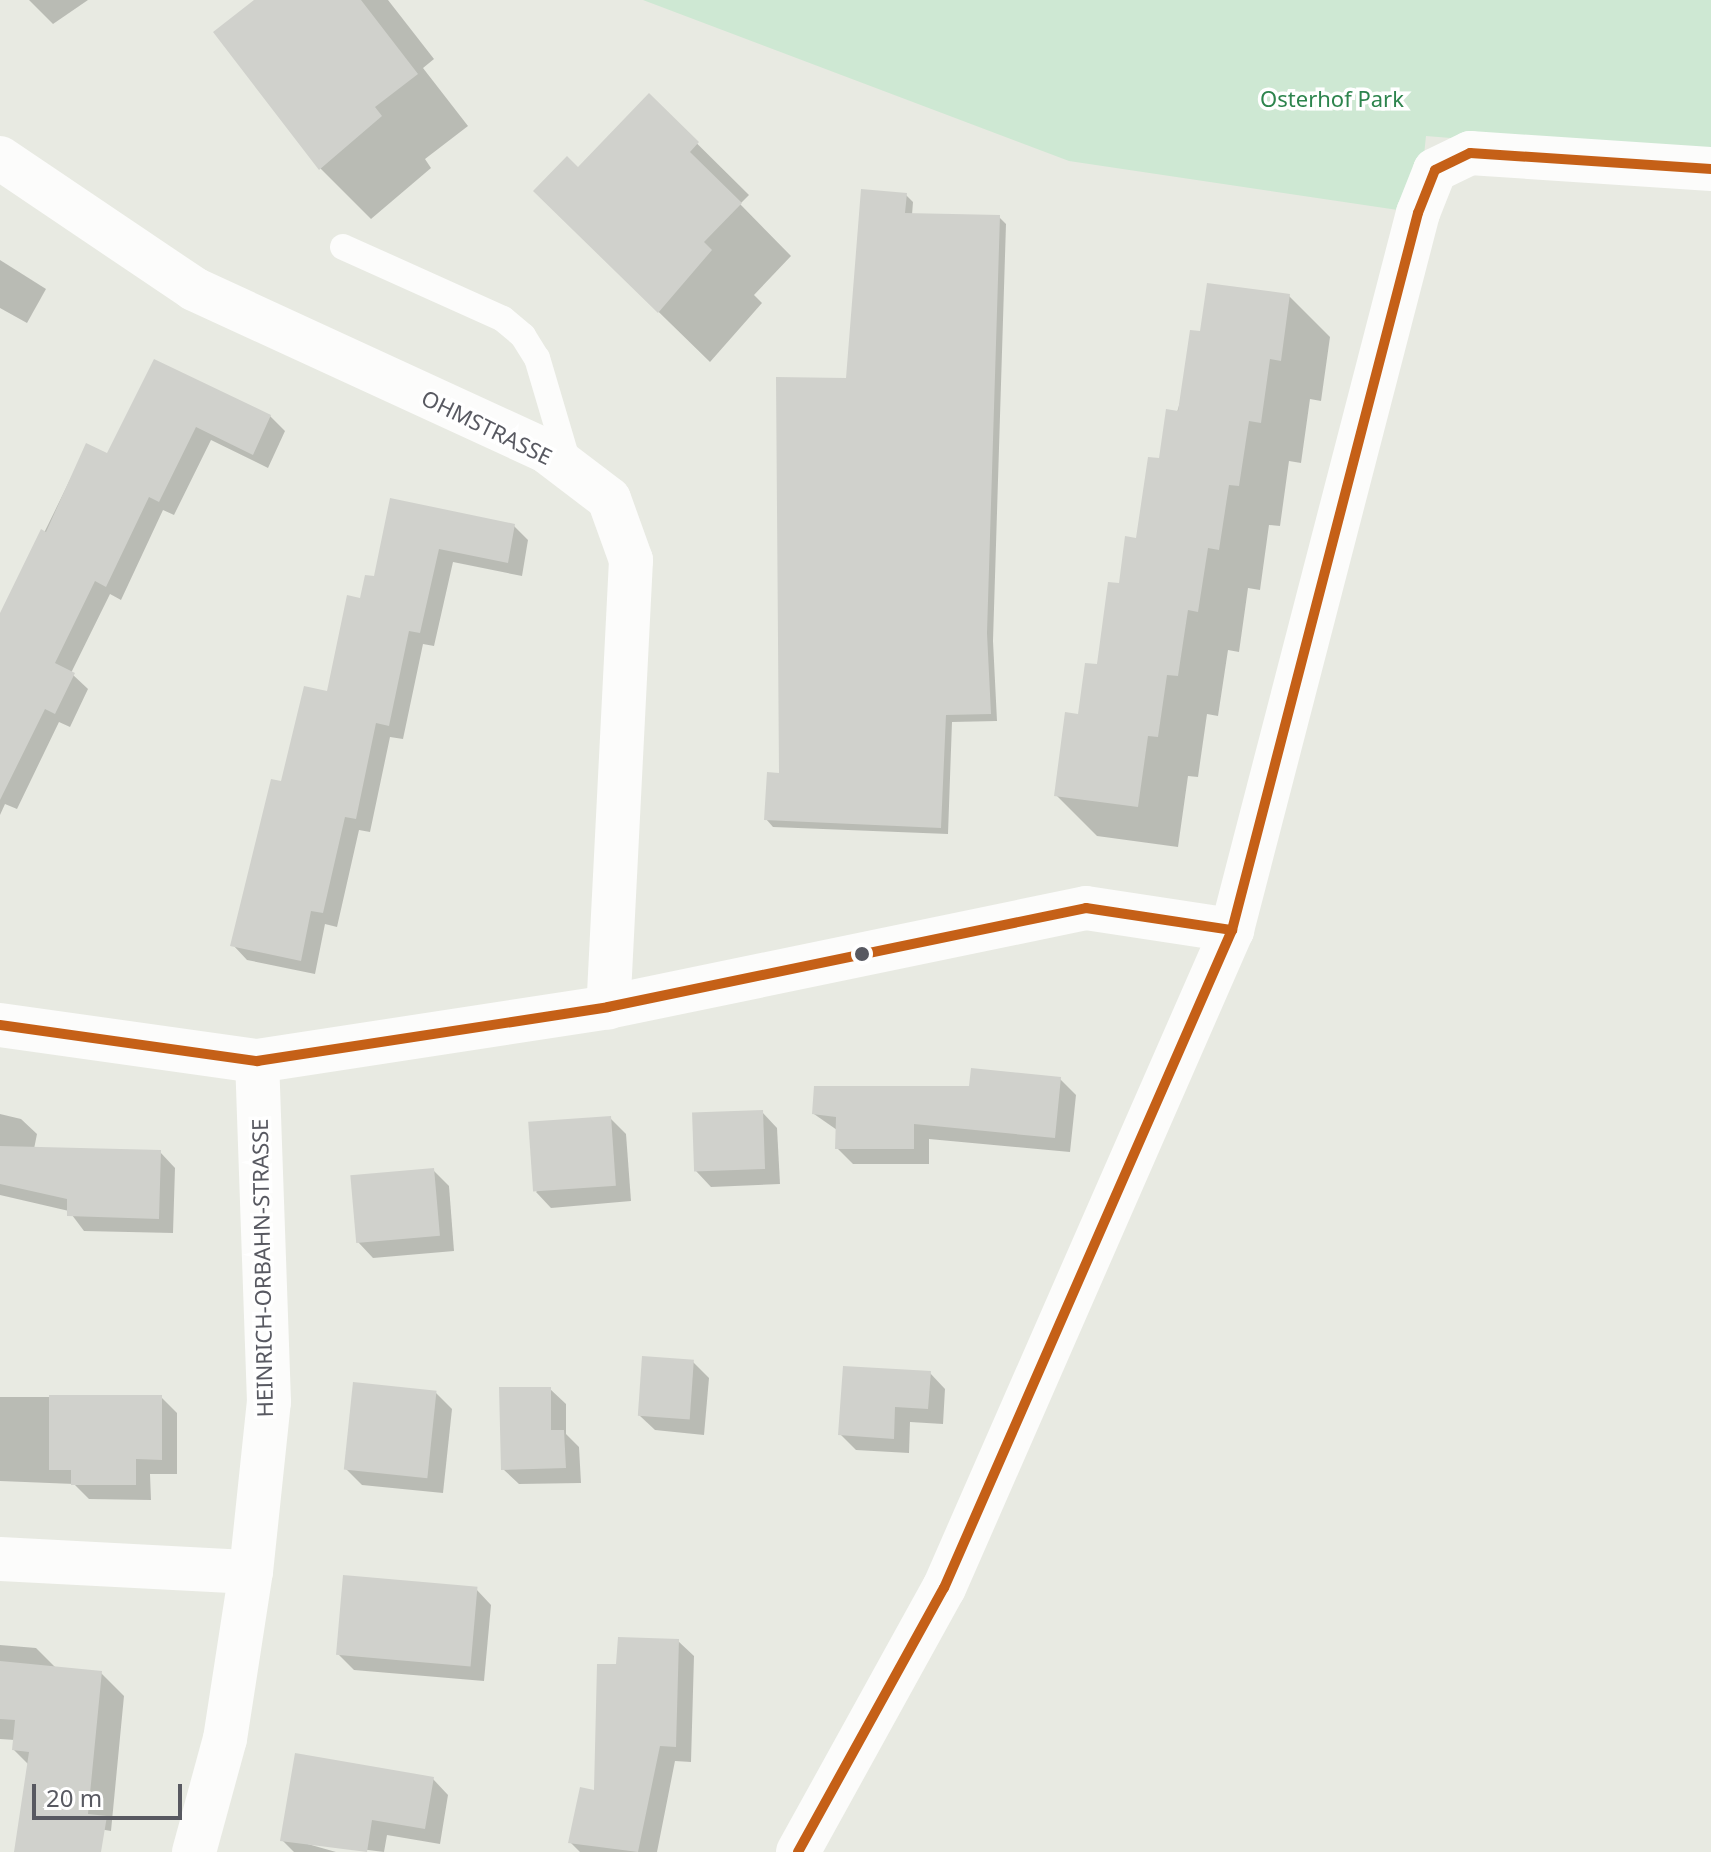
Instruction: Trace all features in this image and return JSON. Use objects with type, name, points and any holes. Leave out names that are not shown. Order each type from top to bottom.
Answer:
[{"type":"street","points":[[798,1852],[944,1588],[1232,930],[1418,213],[1435,170],[1470,153],[1711,169]]},
{"type":"street","name":"OHMSTRASSE","points":[[0,158],[194,289],[546,451],[609,499],[631,560],[608,1007]]},
{"type":"street","points":[[0,1025],[257,1061],[608,1007],[1086,908],[1232,930]]},
{"type":"street","name":"HEINRICH-ORBAHN-STRASSE","points":[[194,1852],[225,1739],[251,1572],[269,1402],[257,1061]]},
{"type":"street","points":[[0,1559],[251,1572]]},
{"type":"lane","points":[[343,247],[503,319],[523,336],[537,358],[570,470]]},
{"type":"green space","name":"Osterhof Park","points":[[643,0],[1711,0],[1711,159],[1426,136],[1418,213],[1069,161]]},
{"type":"building","points":[[254,0],[361,0],[418,74],[375,107],[382,116],[319,170],[213,32]]},
{"type":"building","points":[[649,93],[699,142],[690,152],[742,203],[704,242],[712,250],[658,313],[533,191],[567,156],[578,167]]},
{"type":"building","points":[[861,189],[907,193],[905,213],[1000,215],[987,633],[991,714],[946,715],[941,828],[764,820],[767,772],[779,773],[776,377],[846,378]]},
{"type":"building","points":[[1207,283],[1290,294],[1281,361],[1270,359],[1261,423],[1249,421],[1239,486],[1229,485],[1219,550],[1208,548],[1198,612],[1188,610],[1178,676],[1167,675],[1158,737],[1148,736],[1138,807],[1054,796],[1065,712],[1078,714],[1085,663],[1097,664],[1108,582],[1119,583],[1125,536],[1136,538],[1148,457],[1159,458],[1166,409],[1178,411],[1190,330],[1200,331]]},
{"type":"building","points":[[154,359],[271,415],[253,455],[196,427],[159,502],[149,497],[106,587],[95,581],[55,663],[75,673],[55,714],[45,709],[0,800],[0,613],[41,529],[46,532],[86,443],[107,453]]},
{"type":"building","points":[[390,498],[515,524],[508,563],[439,549],[420,633],[409,631],[389,726],[376,723],[356,819],[345,817],[323,913],[311,911],[301,961],[230,946],[271,779],[281,781],[304,686],[327,691],[347,595],[360,598],[365,575],[374,576]]},
{"type":"building","points":[[971,1068],[1061,1077],[1055,1138],[914,1124],[914,1149],[835,1149],[836,1117],[812,1114],[814,1086],[969,1086]]},
{"type":"building","points":[[763,1110],[765,1169],[694,1171],[692,1112]]},
{"type":"building","points":[[611,1116],[616,1186],[533,1192],[528,1122]]},
{"type":"building","points":[[0,1146],[161,1150],[159,1219],[67,1216],[67,1199],[0,1184]]},
{"type":"building","points":[[434,1168],[440,1236],[356,1243],[350,1175]]},
{"type":"building","points":[[642,1356],[694,1360],[690,1419],[638,1416]]},
{"type":"building","points":[[843,1366],[931,1371],[928,1409],[895,1407],[894,1439],[838,1435]]},
{"type":"building","points":[[353,1382],[437,1391],[427,1478],[344,1470]]},
{"type":"building","points":[[499,1387],[551,1387],[551,1430],[564,1430],[566,1468],[501,1470]]},
{"type":"building","points":[[49,1395],[162,1395],[162,1460],[136,1459],[136,1485],[71,1485],[71,1470],[49,1470]]},
{"type":"building","points":[[343,1575],[477,1587],[471,1666],[336,1655]]},
{"type":"building","points":[[618,1637],[679,1639],[676,1747],[660,1746],[638,1852],[568,1843],[580,1787],[594,1790],[597,1664],[616,1664]]},
{"type":"building","points":[[0,1661],[102,1671],[88,1814],[107,1816],[101,1852],[14,1852],[29,1752],[12,1750],[15,1720],[0,1719]]},
{"type":"building","points":[[295,1753],[434,1777],[425,1829],[372,1820],[367,1852],[280,1841]]},
{"type":"transit line","points":[[798,1852],[944,1588],[1232,930],[1418,213],[1435,170],[1470,153],[1711,169]]},
{"type":"transit line","points":[[0,1025],[257,1061],[608,1007],[1086,908],[1232,930]]}]
